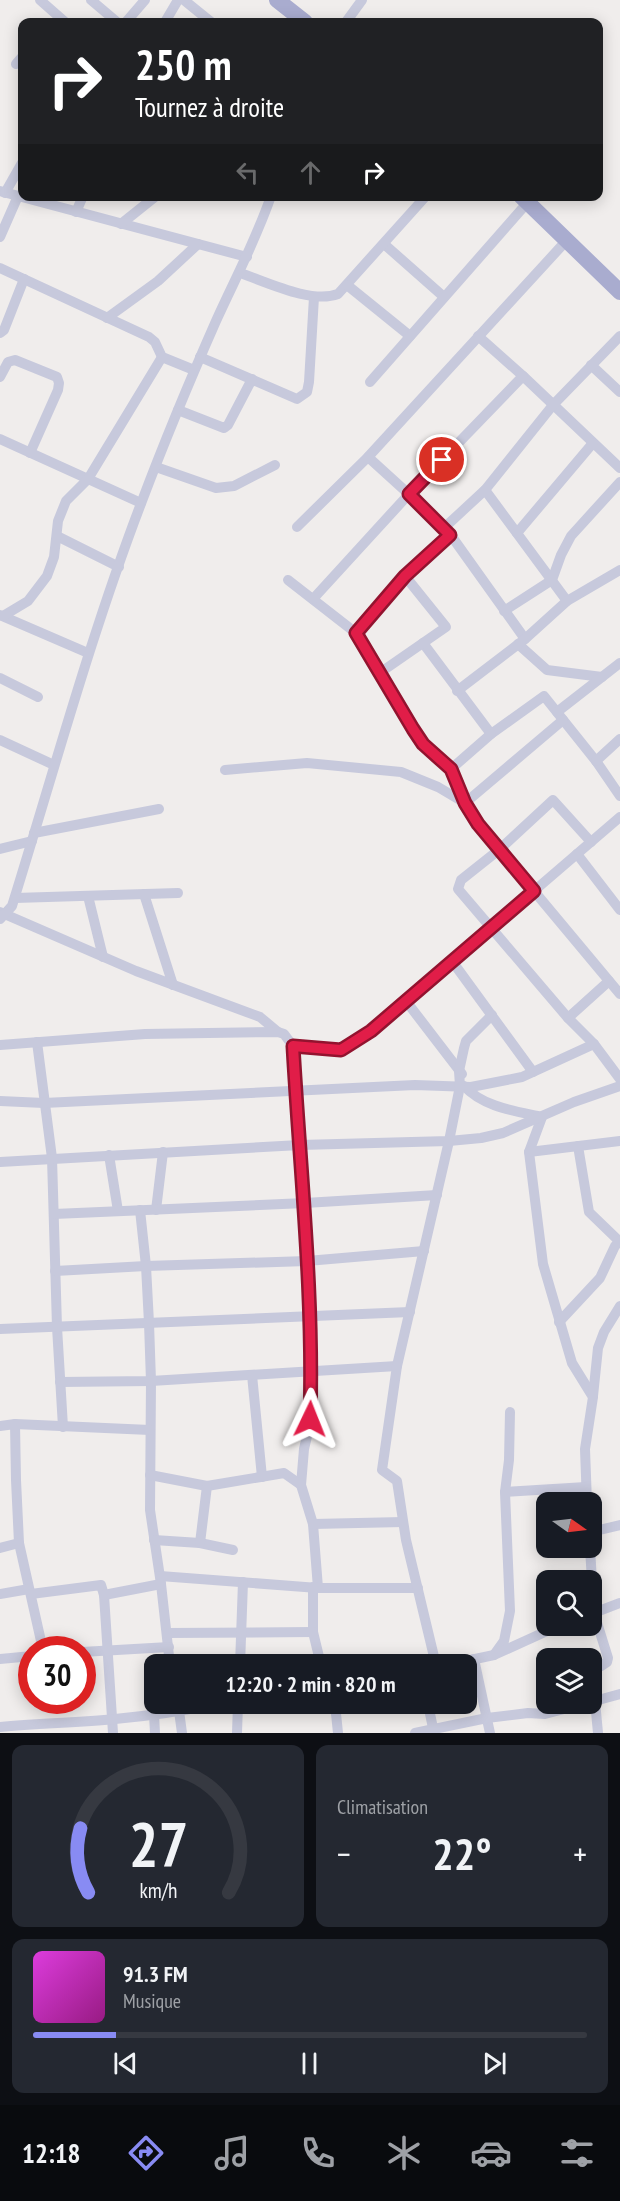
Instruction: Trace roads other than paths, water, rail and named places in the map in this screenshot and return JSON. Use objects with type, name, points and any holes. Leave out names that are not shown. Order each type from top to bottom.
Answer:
[{"type":"main road","points":[[277,0],[300,18]]},
{"type":"main road","points":[[527,201],[620,292]]},
{"type":"street","points":[[40,0],[56,18]]},
{"type":"street","points":[[91,0],[112,18]]},
{"type":"street","points":[[129,18],[145,0]]},
{"type":"street","points":[[167,18],[178,0]]},
{"type":"street","points":[[184,0],[206,18]]},
{"type":"street","points":[[349,18],[362,0]]},
{"type":"street","points":[[0,237],[18,196],[2,192],[18,169]]},
{"type":"street","points":[[36,201],[247,257]]},
{"type":"street","points":[[76,212],[80,201]]},
{"type":"street","points":[[121,224],[150,201]]},
{"type":"street","points":[[269,201],[240,273],[194,370],[141,503],[88,653],[15,898],[12,906],[2,915],[173,985],[260,1017],[278,1032]]},
{"type":"street","points":[[240,273],[314,297],[329,297],[338,294],[422,201]]},
{"type":"street","points":[[370,382],[523,201]]},
{"type":"street","points":[[297,527],[368,457],[567,240]]},
{"type":"street","points":[[384,243],[444,297]]},
{"type":"street","points":[[107,318],[158,281],[198,244]]},
{"type":"street","points":[[0,268],[149,337],[155,342],[162,357],[194,370]]},
{"type":"street","points":[[0,333],[4,330],[24,279]]},
{"type":"street","points":[[347,285],[410,336]]},
{"type":"street","points":[[200,357],[297,399],[306,392],[314,297]]},
{"type":"street","points":[[478,336],[620,468]]},
{"type":"street","points":[[356,633],[485,490],[553,405],[620,336]]},
{"type":"street","points":[[2,616],[28,601],[40,587],[50,568],[58,521],[66,501],[88,479],[162,357]]},
{"type":"street","points":[[0,377],[8,362],[15,360],[57,377],[58,390],[30,453]]},
{"type":"street","points":[[591,365],[620,392]]},
{"type":"street","points":[[313,599],[409,494],[523,376]]},
{"type":"street","points":[[178,410],[224,428],[228,425],[252,379]]},
{"type":"street","points":[[0,439],[141,503]]},
{"type":"street","points":[[517,533],[593,442]]},
{"type":"street","points":[[368,457],[447,531],[504,611],[522,642],[547,670],[602,676]]},
{"type":"street","points":[[156,467],[216,488],[234,486],[275,465]]},
{"type":"street","points":[[504,611],[552,580],[561,555],[572,537],[620,482]]},
{"type":"street","points":[[485,490],[567,601]]},
{"type":"street","points":[[57,536],[119,567]]},
{"type":"street","points":[[458,690],[522,642],[567,601],[619,574]]},
{"type":"street","points":[[381,672],[446,627],[405,576]]},
{"type":"street","points":[[288,580],[356,633],[423,744],[451,769],[465,803],[478,824],[620,994]]},
{"type":"street","points":[[2,616],[88,653]]},
{"type":"street","points":[[423,643],[491,734]]},
{"type":"street","points":[[465,803],[602,676],[620,663]]},
{"type":"street","points":[[0,678],[38,696]]},
{"type":"street","points":[[451,769],[491,734],[544,696],[596,761],[620,796]]},
{"type":"street","points":[[596,761],[620,739]]},
{"type":"street","points":[[0,740],[54,765]]},
{"type":"street","points":[[225,770],[307,763],[401,772],[438,787],[465,803]]},
{"type":"street","points":[[591,842],[554,800],[500,849],[461,880],[458,889],[568,1018],[594,1044],[620,1079]]},
{"type":"street","points":[[0,849],[33,837],[159,809]]},
{"type":"street","points":[[293,1046],[341,1050],[371,1031],[620,817]]},
{"type":"street","points":[[577,854],[620,910]]},
{"type":"street","points":[[144,894],[173,985]]},
{"type":"street","points":[[15,898],[178,894]]},
{"type":"street","points":[[88,896],[103,957]]},
{"type":"street","points":[[452,961],[533,1072]]},
{"type":"street","points":[[568,1018],[609,981]]},
{"type":"street","points":[[406,1001],[459,1071],[472,1096],[542,1117]]},
{"type":"street","points":[[459,1071],[466,1041],[492,1016]]},
{"type":"street","points":[[0,1045],[145,1034],[278,1032],[284,1034],[293,1046],[305,1203],[312,1371],[310,1419],[304,1449],[301,1485],[313,1524],[316,1588],[313,1632],[318,1654]]},
{"type":"street","points":[[37,1042],[52,1158],[57,1327],[63,1426]]},
{"type":"street","points":[[0,1101],[44,1103],[415,1085],[465,1086],[522,1077],[594,1044]]},
{"type":"street","points":[[433,1654],[403,1522],[397,1481],[382,1470],[397,1366],[449,1141],[465,1086]]},
{"type":"street","points":[[0,1162],[300,1145],[449,1141],[503,1133],[574,1102],[620,1086]]},
{"type":"street","points":[[542,1117],[529,1152],[543,1264],[572,1363],[592,1397]]},
{"type":"street","points":[[529,1152],[620,1141]]},
{"type":"street","points":[[559,1322],[600,1278],[615,1246],[620,1241],[589,1212],[578,1146]]},
{"type":"street","points":[[156,1210],[163,1152]]},
{"type":"street","points":[[109,1155],[118,1211]]},
{"type":"street","points":[[54,1214],[437,1195]]},
{"type":"street","points":[[140,1210],[146,1266],[151,1381],[150,1510],[169,1654]]},
{"type":"street","points":[[55,1271],[307,1261],[424,1251]]},
{"type":"street","points":[[586,1492],[585,1449],[598,1348],[604,1332],[620,1306]]},
{"type":"street","points":[[0,1329],[410,1312]]},
{"type":"street","points":[[60,1382],[151,1381],[397,1366]]},
{"type":"street","points":[[252,1375],[262,1477]]},
{"type":"street","points":[[494,1655],[504,1641],[510,1611],[505,1492],[510,1412]]},
{"type":"street","points":[[0,1426],[15,1424],[150,1430]]},
{"type":"street","points":[[15,1424],[19,1543],[39,1636]]},
{"type":"street","points":[[150,1475],[207,1486],[284,1473],[301,1485]]},
{"type":"street","points":[[200,1543],[207,1486]]},
{"type":"street","points":[[505,1492],[585,1487]]},
{"type":"street","points":[[313,1524],[403,1522]]},
{"type":"street","points":[[602,1529],[620,1525]]},
{"type":"street","points":[[154,1540],[200,1543],[232,1550]]},
{"type":"street","points":[[0,1548],[19,1543]]},
{"type":"street","points":[[104,1595],[161,1580],[243,1582],[316,1588],[418,1588]]},
{"type":"street","points":[[240,1654],[243,1582]]},
{"type":"street","points":[[0,1594],[101,1585],[104,1595],[113,1733]]},
{"type":"street","points":[[602,1610],[620,1603]]},
{"type":"street","points":[[167,1634],[313,1632]]},
{"type":"street","points":[[477,1658],[494,1655],[536,1636]]},
{"type":"street","points":[[600,1636],[608,1658],[602,1665]]},
{"type":"street","points":[[96,1651],[169,1647]]},
{"type":"street","points":[[0,1659],[18,1657]]},
{"type":"street","points":[[477,1673],[490,1733]]},
{"type":"street","points":[[602,1699],[620,1694]]},
{"type":"street","points":[[415,1733],[434,1731],[487,1718],[536,1713]]},
{"type":"street","points":[[0,1726],[47,1728],[154,1714],[155,1733]]},
{"type":"street","points":[[176,1714],[182,1733]]},
{"type":"street","points":[[237,1733],[238,1714]]},
{"type":"street","points":[[336,1714],[338,1733]]},
{"type":"street","points":[[430,1714],[434,1731]]},
{"type":"street","points":[[595,1714],[598,1733]]}]
